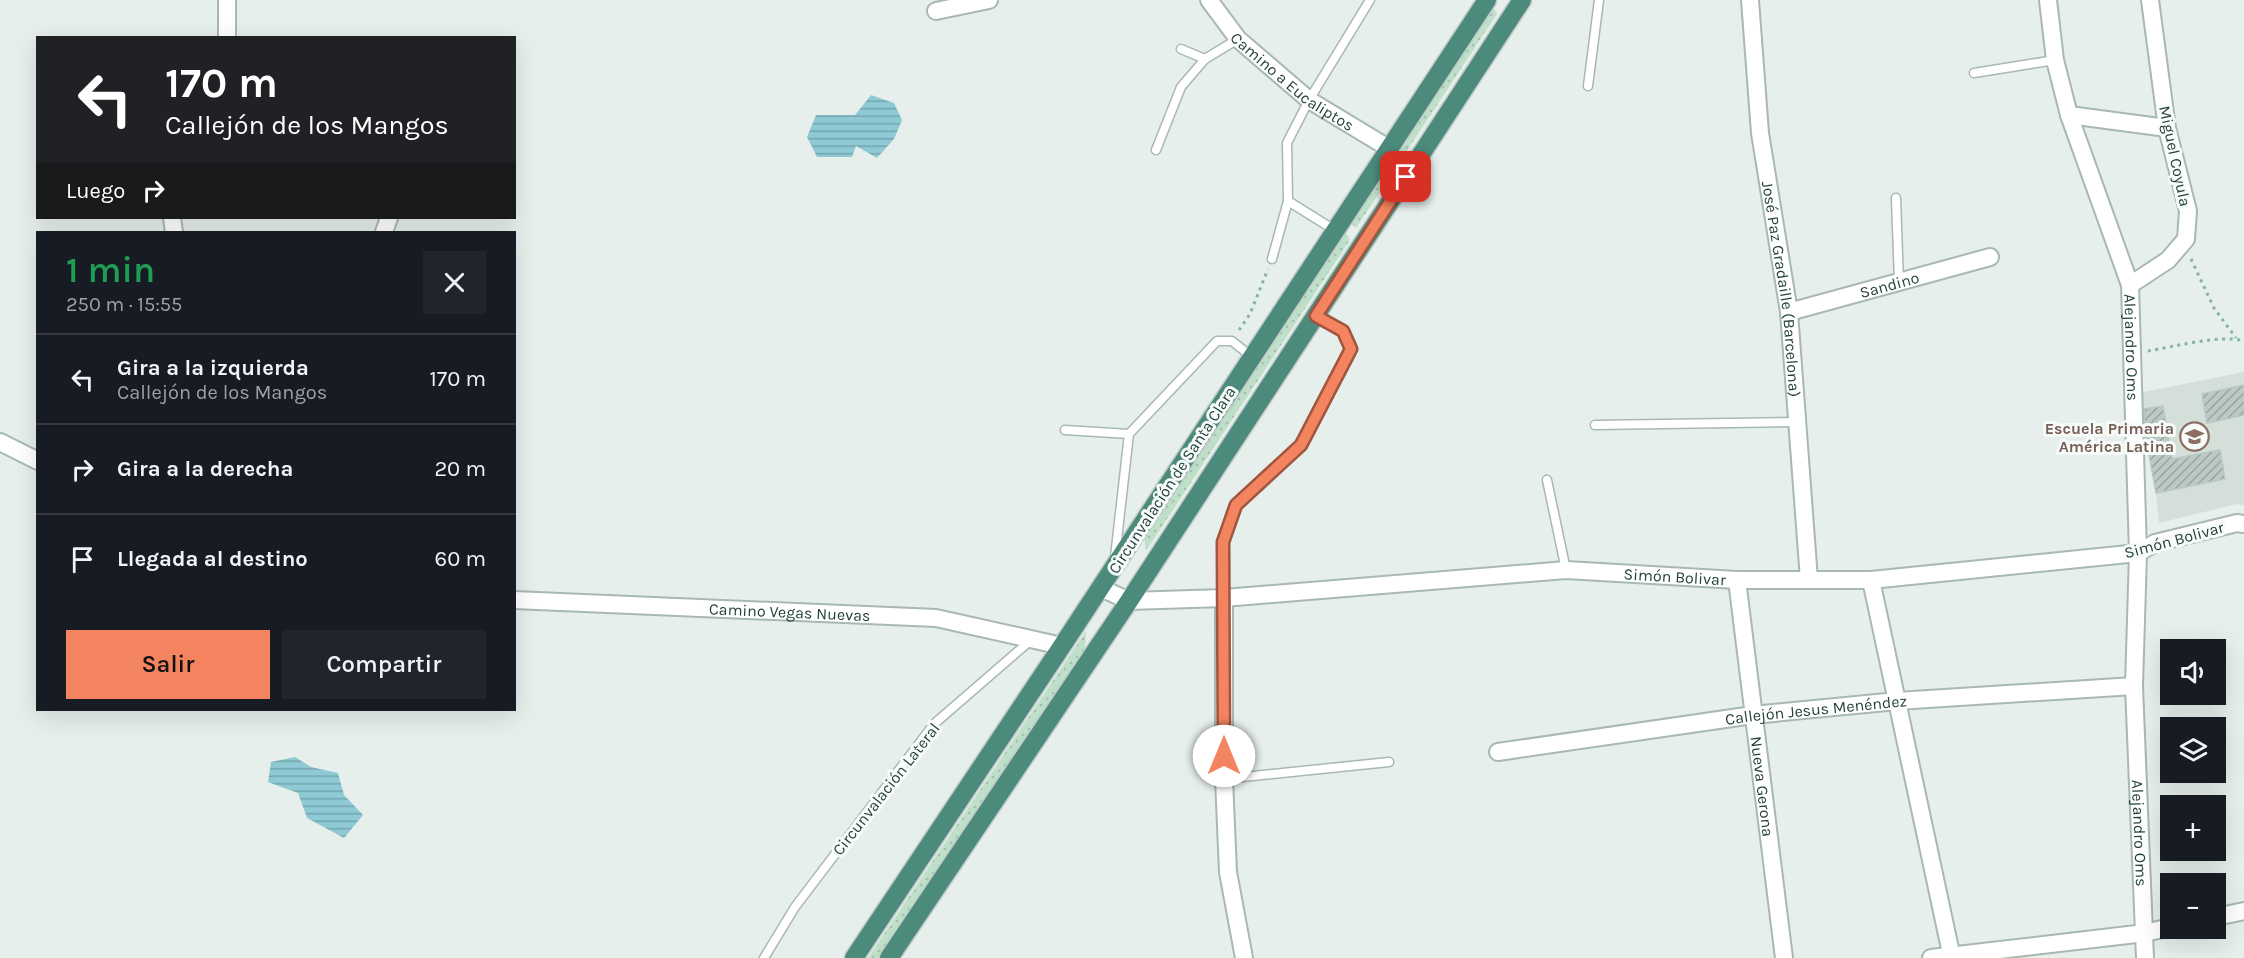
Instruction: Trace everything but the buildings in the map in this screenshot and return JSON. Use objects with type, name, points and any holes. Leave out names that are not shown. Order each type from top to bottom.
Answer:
[{"type":"highway","name":"Circunvalación de Santa Clara","points":[[854,958],[1101,588],[1487,0]]},
{"type":"highway","name":"Circunvalación de Santa Clara","points":[[889,958],[1129,601],[1522,0]]},
{"type":"street","points":[[227,0],[227,36]]},
{"type":"street","points":[[936,11],[989,0]]},
{"type":"street","name":"Camino a Eucaliptos","points":[[1209,0],[1238,39],[1309,100],[1390,149]]},
{"type":"street","name":"Alejandro Oms","points":[[2048,0],[2055,60],[2069,115],[2130,285],[2138,553],[2134,686],[2145,958]]},
{"type":"street","name":"Miguel Coyula","points":[[2150,0],[2167,128],[2188,211],[2186,239]]},
{"type":"street","name":"José Paz Gradaille (Barcelona)","points":[[1745,1],[1760,133],[1789,312],[1809,580]]},
{"type":"street","points":[[2069,115],[2167,128]]},
{"type":"street","points":[[2130,285],[2168,260],[2186,239]]},
{"type":"street","name":"Sandino","points":[[1789,312],[1990,257]]},
{"type":"street","points":[[0,441],[36,460]]},
{"type":"street","name":"Simón Bolivar","points":[[1101,588],[1129,601],[1224,598],[1566,570],[1737,580],[1871,580],[2138,553],[2155,543],[2237,523],[2244,524]]},
{"type":"street","name":"Nueva Gerona","points":[[1737,580],[1784,958]]},
{"type":"street","points":[[1871,580],[1952,957]]},
{"type":"street","points":[[1224,598],[1224,778],[1227,872],[1244,958]]},
{"type":"street","name":"Camino Vegas Nuevas","points":[[516,600],[936,618],[1062,646]]},
{"type":"street","name":"Callejón Jesus Menéndez","points":[[1498,752],[1753,715],[1898,701],[2134,686]]},
{"type":"street","points":[[2226,915],[2244,911]]},
{"type":"street","points":[[1931,958],[2160,929]]},
{"type":"lane","points":[[1272,259],[1288,201],[1287,143],[1309,100],[1370,0]]},
{"type":"lane","points":[[1588,86],[1599,0]]},
{"type":"lane","points":[[1156,150],[1181,87],[1205,59],[1238,39]]},
{"type":"lane","points":[[1181,49],[1205,59]]},
{"type":"lane","points":[[1974,73],[2055,60]]},
{"type":"lane","points":[[1896,198],[1899,282]]},
{"type":"lane","points":[[1288,201],[1336,231]]},
{"type":"lane","points":[[1224,598],[1223,542],[1236,505],[1301,445],[1351,349],[1343,331],[1316,316]]},
{"type":"lane","points":[[1114,568],[1129,435],[1217,341],[1232,341],[1253,357]]},
{"type":"lane","points":[[1595,425],[1797,423]]},
{"type":"lane","points":[[1065,430],[1129,435]]},
{"type":"lane","points":[[1546,480],[1566,570]]},
{"type":"lane","name":"Circunvalación Lateral","points":[[764,958],[795,907],[934,724],[1031,639]]},
{"type":"lane","points":[[1224,778],[1389,762]]},
{"type":"path","points":[[2186,239],[2191,258],[2214,308],[2236,338]]},
{"type":"path","points":[[1232,341],[1250,314],[1272,259]]},
{"type":"path","points":[[2132,354],[2236,338],[2244,341]]},
{"type":"shaded area","name":"Escuela Primaria América Latina","points":[[2244,372],[2244,505],[2237,504],[2159,523],[2139,393]]},
{"type":"green space","points":[[1493,7],[1497,14],[1356,228],[1351,223],[1435,90]]},
{"type":"green space","points":[[1346,233],[1350,240],[1146,551],[1144,535],[1287,322],[1333,248]]},
{"type":"green space","points":[[1086,631],[1085,648],[879,958],[868,958]]},
{"type":"water","points":[[871,95],[894,103],[902,120],[894,139],[877,158],[856,146],[852,157],[817,157],[807,137],[816,115],[855,115]]},
{"type":"water","points":[[295,757],[311,767],[338,773],[344,795],[363,815],[344,838],[307,818],[298,793],[268,782],[271,762]]},
{"type":"place","name":"Escuela Primaria América Latina","points":[[2195,437]]},
{"type":"route","points":[[1224,756],[1223,542],[1236,505],[1301,445],[1351,349],[1343,331],[1316,316],[1406,177]]}]
